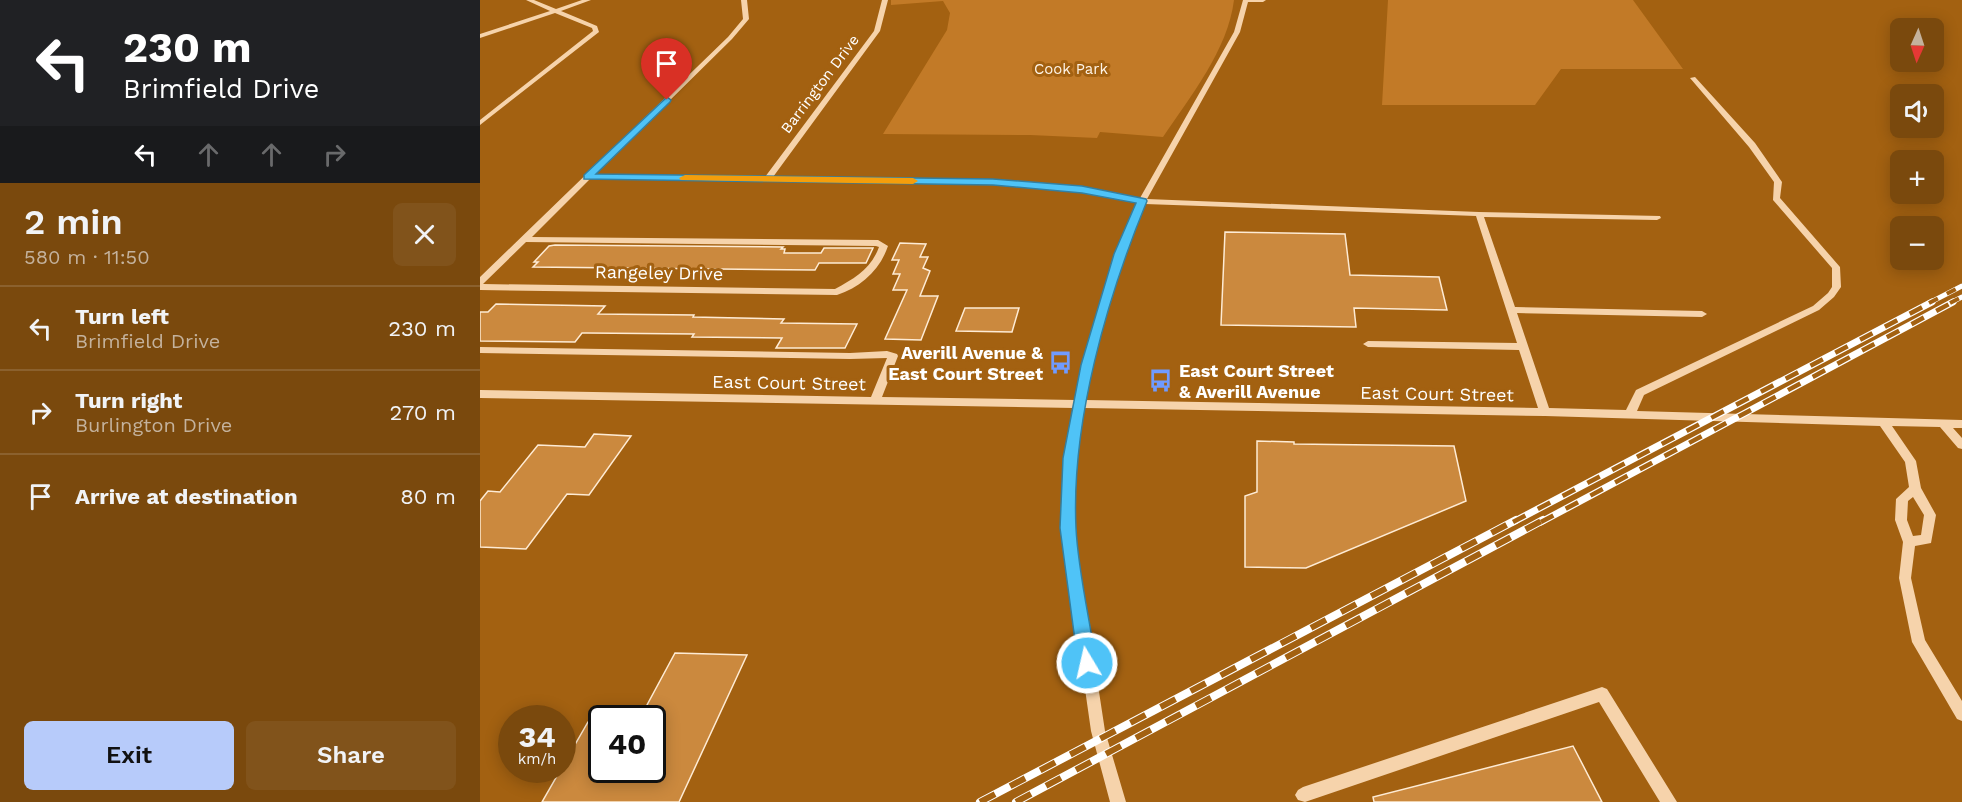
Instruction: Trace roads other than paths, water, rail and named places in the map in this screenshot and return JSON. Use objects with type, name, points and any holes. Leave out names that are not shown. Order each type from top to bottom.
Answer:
[{"type":"street","points":[[480,123],[596,32],[595,27],[529,0]]},
{"type":"street","points":[[480,36],[588,0]]},
{"type":"street","points":[[480,284],[730,38],[746,19],[744,0]]},
{"type":"street","name":"Barrington Drive","points":[[767,179],[877,30],[883,15],[885,0]]},
{"type":"street","points":[[1118,802],[1098,731],[1068,528],[1071,458],[1079,404],[1120,254],[1142,201],[1222,63],[1237,33],[1246,0],[1263,0]]},
{"type":"street","points":[[1630,414],[1640,393],[1816,308],[1836,291],[1839,280],[1836,267],[1776,198],[1778,182],[1752,145],[1693,78]]},
{"type":"street","points":[[588,177],[993,182],[1082,189],[1142,201],[1479,214],[1657,218]]},
{"type":"street","points":[[1479,214],[1545,412]]},
{"type":"street","name":"Rangeley Drive","points":[[480,284],[837,292],[865,276],[879,262],[884,246],[878,243],[524,240]]},
{"type":"street","points":[[1511,310],[1702,314]]},
{"type":"street","points":[[1368,344],[1524,346]]},
{"type":"street","points":[[480,351],[850,357],[887,354],[893,356],[875,401]]},
{"type":"street","name":"East Court Street","points":[[480,394],[1545,412],[1962,424]]},
{"type":"street","points":[[1883,422],[1910,461],[1915,489],[1930,515],[1927,539],[1909,542]]},
{"type":"street","points":[[1942,423],[1962,445]]},
{"type":"street","points":[[1915,489],[1902,499],[1901,520],[1909,542],[1905,578],[1919,642],[1962,714]]},
{"type":"street","points":[[1303,795],[1602,693],[1670,802]]},
{"type":"railway","points":[[1929,303],[1962,286]]},
{"type":"railway","points":[[1950,303],[1962,297]]},
{"type":"railway","points":[[1513,522],[1932,302]]},
{"type":"railway","points":[[1541,522],[1953,302]]},
{"type":"railway","points":[[980,802],[1516,520]]},
{"type":"railway","points":[[1016,802],[1543,520]]},
{"type":"place","name":"Averill Avenue & East Court Street","points":[[1061,363]]},
{"type":"place","name":"East Court Street & Averill Avenue","points":[[1161,381]]},
{"type":"park label","name":"Cook Park","points":[[1071,69]]}]
